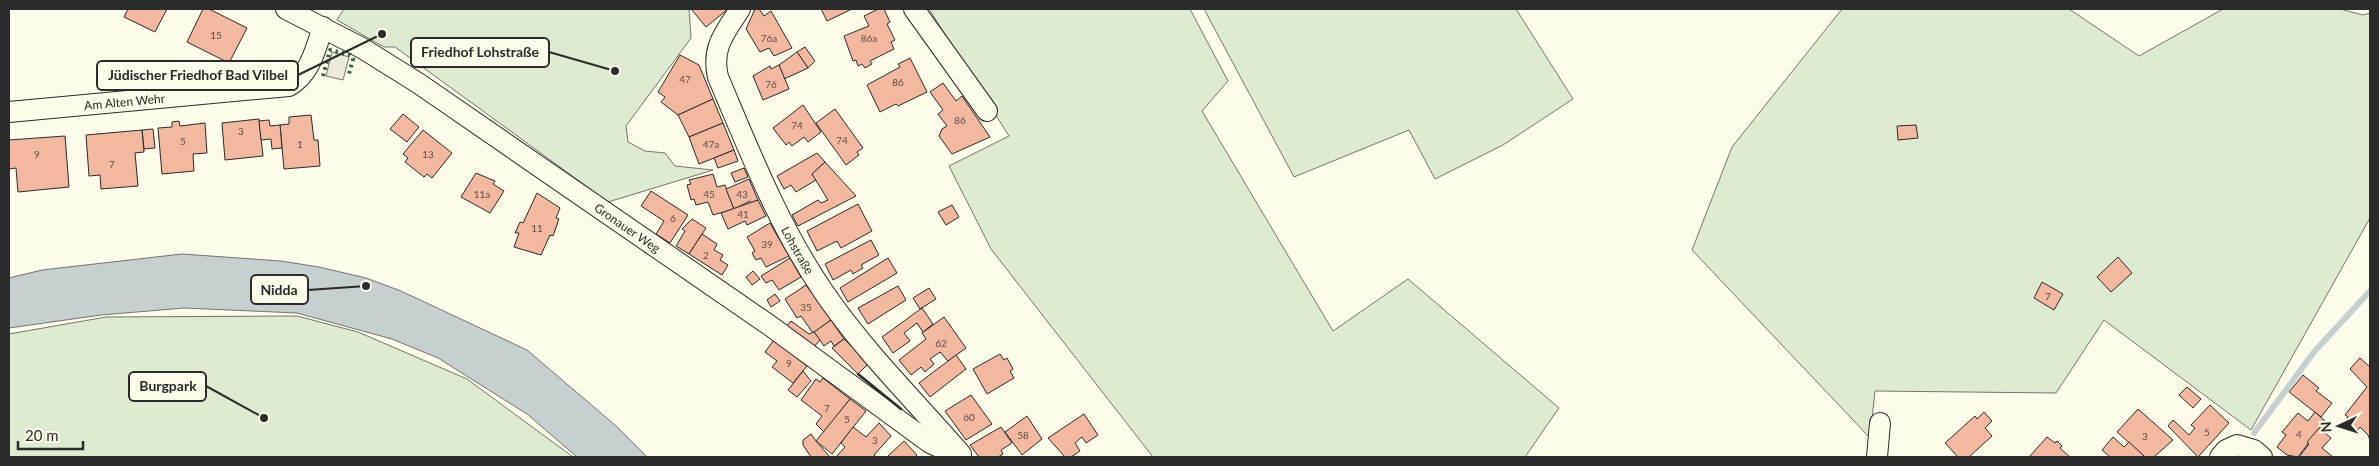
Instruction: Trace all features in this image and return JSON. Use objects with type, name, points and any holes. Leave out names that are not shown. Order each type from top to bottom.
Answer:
[{"type":"street","name":"Gronauer Weg","points":[[286,9],[323,27],[418,83],[768,325],[930,443],[962,457]]},
{"type":"street","name":"Lohstraße","points":[[740,9],[716,48],[715,64],[718,77],[782,223],[813,275],[842,318],[962,457]]},
{"type":"street","points":[[914,9],[987,111]]},
{"type":"street","name":"Am Alten Wehr","points":[[9,112],[289,86],[299,80],[308,68],[323,27]]},
{"type":"street","points":[[1877,457],[1880,423]]},
{"type":"street","points":[[2220,457],[2226,450],[2237,445],[2243,445],[2254,450],[2262,457]]},
{"type":"green space","points":[[344,9],[689,9],[691,38],[626,126],[628,142],[645,151],[665,153],[675,166],[713,170],[608,202],[395,47],[384,47],[337,20]]},
{"type":"green space","points":[[929,9],[1190,9],[1228,81],[1202,111],[1333,331],[1408,279],[1559,408],[1525,457],[1153,457],[991,249],[949,166],[1009,136]]},
{"type":"green space","points":[[1204,9],[1516,9],[1573,99],[1503,145],[1435,179],[1409,130],[1294,177]]},
{"type":"green space","points":[[1842,9],[2069,9],[2139,56],[2223,9],[2340,9],[2363,15],[2370,13],[2370,218],[2251,430],[2104,320],[2056,393],[1875,391],[1870,438],[1692,250],[1732,147]]},
{"type":"green space","points":[[297,316],[358,332],[467,379],[573,457],[9,457],[9,334],[106,317]]},
{"type":"shaded area","points":[[332,52],[349,57],[343,80],[326,76]]},
{"type":"shaded area","points":[[182,254],[281,261],[319,267],[366,278],[401,291],[527,350],[615,425],[647,457],[577,457],[527,414],[438,358],[392,339],[297,313],[184,308],[101,315],[9,328],[9,278],[42,270]]},
{"type":"building","points":[[128,9],[167,9],[155,32],[124,17]]},
{"type":"building","points":[[203,9],[209,9],[247,28],[229,63],[187,42]]},
{"type":"building","points":[[691,9],[728,9],[706,27]]},
{"type":"building","points":[[755,9],[759,9],[764,16],[771,11],[792,48],[774,56],[769,48],[760,52],[746,29]]},
{"type":"building","points":[[821,9],[852,9],[827,21]]},
{"type":"building","points":[[878,9],[884,9],[890,22],[887,24],[895,40],[891,42],[894,49],[870,61],[872,64],[865,68],[862,64],[858,66],[856,60],[853,61],[844,36],[869,26],[864,16]]},
{"type":"building","points":[[805,47],[815,61],[808,68],[797,52]]},
{"type":"building","points":[[797,52],[808,68],[784,79],[779,65]]},
{"type":"building","points":[[680,55],[699,65],[713,99],[678,115],[661,102],[665,97],[658,92]]},
{"type":"building","points":[[910,58],[927,92],[898,106],[896,104],[880,112],[867,85],[900,67],[898,64]]},
{"type":"building","points":[[779,65],[789,89],[763,100],[753,76],[770,66],[771,69]]},
{"type":"building","points":[[943,83],[956,101],[962,96],[990,137],[952,154],[939,136],[942,129],[947,126],[938,114],[943,110],[930,92]]},
{"type":"building","points":[[713,99],[723,123],[689,137],[678,115]]},
{"type":"building","points":[[803,105],[821,132],[808,142],[804,137],[792,146],[789,142],[786,145],[773,128]]},
{"type":"building","points":[[835,109],[863,148],[857,152],[859,155],[846,165],[816,123]]},
{"type":"building","points":[[403,114],[419,127],[407,142],[390,129]]},
{"type":"building","points":[[311,115],[314,140],[318,140],[320,166],[284,169],[280,125],[289,124],[289,117]]},
{"type":"building","points":[[259,119],[263,156],[225,160],[222,123]]},
{"type":"building","points":[[269,120],[270,126],[280,125],[282,148],[272,149],[271,139],[261,140],[259,121]]},
{"type":"building","points":[[179,121],[180,126],[205,123],[207,153],[193,154],[194,171],[162,174],[158,128],[172,127],[172,122]]},
{"type":"building","points":[[723,123],[734,150],[699,164],[689,137]]},
{"type":"building","points":[[1916,125],[1918,138],[1898,140],[1897,126]]},
{"type":"building","points":[[153,129],[155,148],[144,149],[142,130]]},
{"type":"building","points":[[142,130],[144,152],[135,153],[138,186],[101,189],[100,175],[89,176],[86,135]]},
{"type":"building","points":[[423,130],[452,153],[432,178],[427,174],[424,177],[405,162],[408,158],[403,154]]},
{"type":"building","points":[[65,136],[69,187],[18,192],[16,168],[9,169],[9,140]]},
{"type":"building","points":[[734,150],[738,161],[718,168],[714,158]]},
{"type":"building","points":[[817,153],[825,162],[812,174],[816,180],[796,192],[791,185],[784,189],[777,176]]},
{"type":"building","points":[[825,162],[856,196],[798,226],[792,215],[818,200],[821,203],[828,200],[812,174]]},
{"type":"building","points":[[744,168],[748,177],[735,182],[731,173]]},
{"type":"building","points":[[476,173],[495,181],[493,184],[504,191],[490,213],[461,197]]},
{"type":"building","points":[[713,174],[717,187],[725,185],[734,209],[713,215],[708,202],[696,205],[694,199],[691,200],[687,185],[691,184],[689,180]]},
{"type":"building","points":[[749,179],[758,200],[751,203],[750,201],[734,209],[726,189]]},
{"type":"building","points":[[651,191],[688,215],[670,243],[656,234],[664,221],[641,206]]},
{"type":"building","points":[[537,193],[560,208],[556,218],[559,219],[553,236],[550,235],[541,255],[514,247],[519,233],[515,233],[520,222],[523,223]]},
{"type":"building","points":[[758,200],[766,216],[747,225],[745,221],[728,229],[721,213]]},
{"type":"building","points":[[858,204],[872,231],[841,248],[837,241],[817,251],[807,231]]},
{"type":"building","points":[[952,205],[959,217],[946,225],[938,212]]},
{"type":"building","points":[[692,219],[706,228],[689,254],[676,246],[685,231],[682,229]]},
{"type":"building","points":[[770,223],[789,256],[766,267],[761,258],[756,260],[752,253],[755,251],[747,237]]},
{"type":"building","points":[[702,234],[717,244],[714,250],[723,255],[720,260],[728,265],[722,275],[689,254]]},
{"type":"building","points":[[871,240],[879,255],[861,265],[863,268],[853,274],[851,270],[833,280],[825,264]]},
{"type":"building","points":[[2118,257],[2132,273],[2111,292],[2097,277]]},
{"type":"building","points":[[790,258],[801,277],[779,290],[772,280],[766,283],[761,276]]},
{"type":"building","points":[[888,258],[897,273],[848,302],[840,288]]},
{"type":"building","points":[[753,271],[760,279],[752,285],[746,277]]},
{"type":"building","points":[[2042,282],[2063,294],[2054,310],[2034,298]]},
{"type":"building","points":[[806,285],[831,320],[813,333],[801,316],[797,318],[785,299]]},
{"type":"building","points":[[898,286],[906,300],[868,324],[858,308]]},
{"type":"building","points":[[929,288],[936,299],[920,309],[913,298]]},
{"type":"building","points":[[775,294],[780,301],[771,307],[767,300]]},
{"type":"building","points":[[922,308],[933,324],[923,332],[917,323],[904,333],[910,341],[893,353],[882,337]]},
{"type":"building","points":[[944,317],[966,348],[948,361],[940,352],[930,359],[934,364],[925,372],[921,367],[911,375],[899,360],[926,339],[922,333]]},
{"type":"building","points":[[831,320],[844,339],[834,346],[831,341],[824,346],[814,332]]},
{"type":"building","points":[[791,321],[809,334],[814,332],[820,340],[813,348],[785,328]]},
{"type":"building","points":[[844,339],[869,363],[858,374],[832,348]]},
{"type":"building","points":[[774,340],[807,366],[793,383],[772,367],[777,361],[765,352]]},
{"type":"building","points":[[1000,354],[1004,360],[1007,358],[1013,369],[1010,371],[1014,378],[987,394],[973,369]]},
{"type":"building","points":[[956,355],[966,369],[930,397],[919,383]]},
{"type":"building","points":[[2360,358],[2370,367],[2370,440],[2360,427],[2357,431],[2345,421],[2348,417],[2345,415],[2367,387],[2350,369]]},
{"type":"building","points":[[803,371],[811,381],[797,397],[788,390]]},
{"type":"building","points":[[2303,375],[2319,388],[2316,391],[2332,403],[2321,417],[2289,392]]},
{"type":"building","points":[[823,378],[850,399],[824,432],[816,424],[822,416],[801,400],[816,379],[820,382]]},
{"type":"building","points":[[2187,387],[2201,399],[2193,408],[2179,395]]},
{"type":"building","points":[[971,395],[992,424],[966,440],[945,411]]},
{"type":"building","points":[[850,399],[866,411],[832,454],[816,441]]},
{"type":"building","points":[[2210,405],[2229,423],[2198,457],[2168,426],[2173,420],[2189,435],[2195,428],[2191,425]]},
{"type":"building","points":[[2138,409],[2173,440],[2154,457],[2145,457],[2117,432]]},
{"type":"building","points":[[1984,412],[1992,421],[1985,428],[1992,436],[1969,457],[1958,457],[1945,443],[1975,416],[1977,419]]},
{"type":"building","points":[[2315,412],[2325,421],[2298,457],[2287,455],[2277,447],[2286,435],[2282,432],[2298,413],[2308,421]]},
{"type":"building","points":[[1084,414],[1098,435],[1086,443],[1082,437],[1075,443],[1080,451],[1071,457],[1065,457],[1048,438]]},
{"type":"building","points":[[1027,416],[1042,439],[1022,455],[1005,432]]},
{"type":"building","points":[[879,423],[891,436],[874,455],[876,457],[836,457],[845,447],[841,443],[853,427],[866,437]]},
{"type":"building","points":[[1001,427],[1012,443],[1001,450],[1003,454],[998,457],[979,457],[970,445]]},
{"type":"building","points":[[2319,428],[2331,438],[2322,448],[2333,457],[2299,457],[2309,444],[2307,442]]},
{"type":"building","points":[[811,434],[830,457],[811,457],[803,445],[803,440]]},
{"type":"building","points":[[2047,437],[2055,443],[2057,441],[2062,446],[2060,448],[2070,457],[2029,457]]},
{"type":"building","points":[[2113,437],[2124,447],[2129,442],[2145,457],[2110,457],[2102,450]]},
{"type":"building","points":[[904,441],[917,455],[915,457],[887,457]]},
{"type":"waterway","points":[[2254,433],[2314,352],[2370,291]]},
{"type":"hedge","points":[[323,76],[330,50],[350,55],[353,59],[349,74]]},
{"type":"wall","points":[[858,374],[901,409]]},
{"type":"place","name":"Jüdischer Friedhof Bad Vilbel","points":[[382,34]]},
{"type":"place","name":"Friedhof Lohstraße","points":[[615,71]]},
{"type":"place","name":"Nidda","points":[[366,286]]},
{"type":"place","name":"Burgpark","points":[[264,418]]}]
